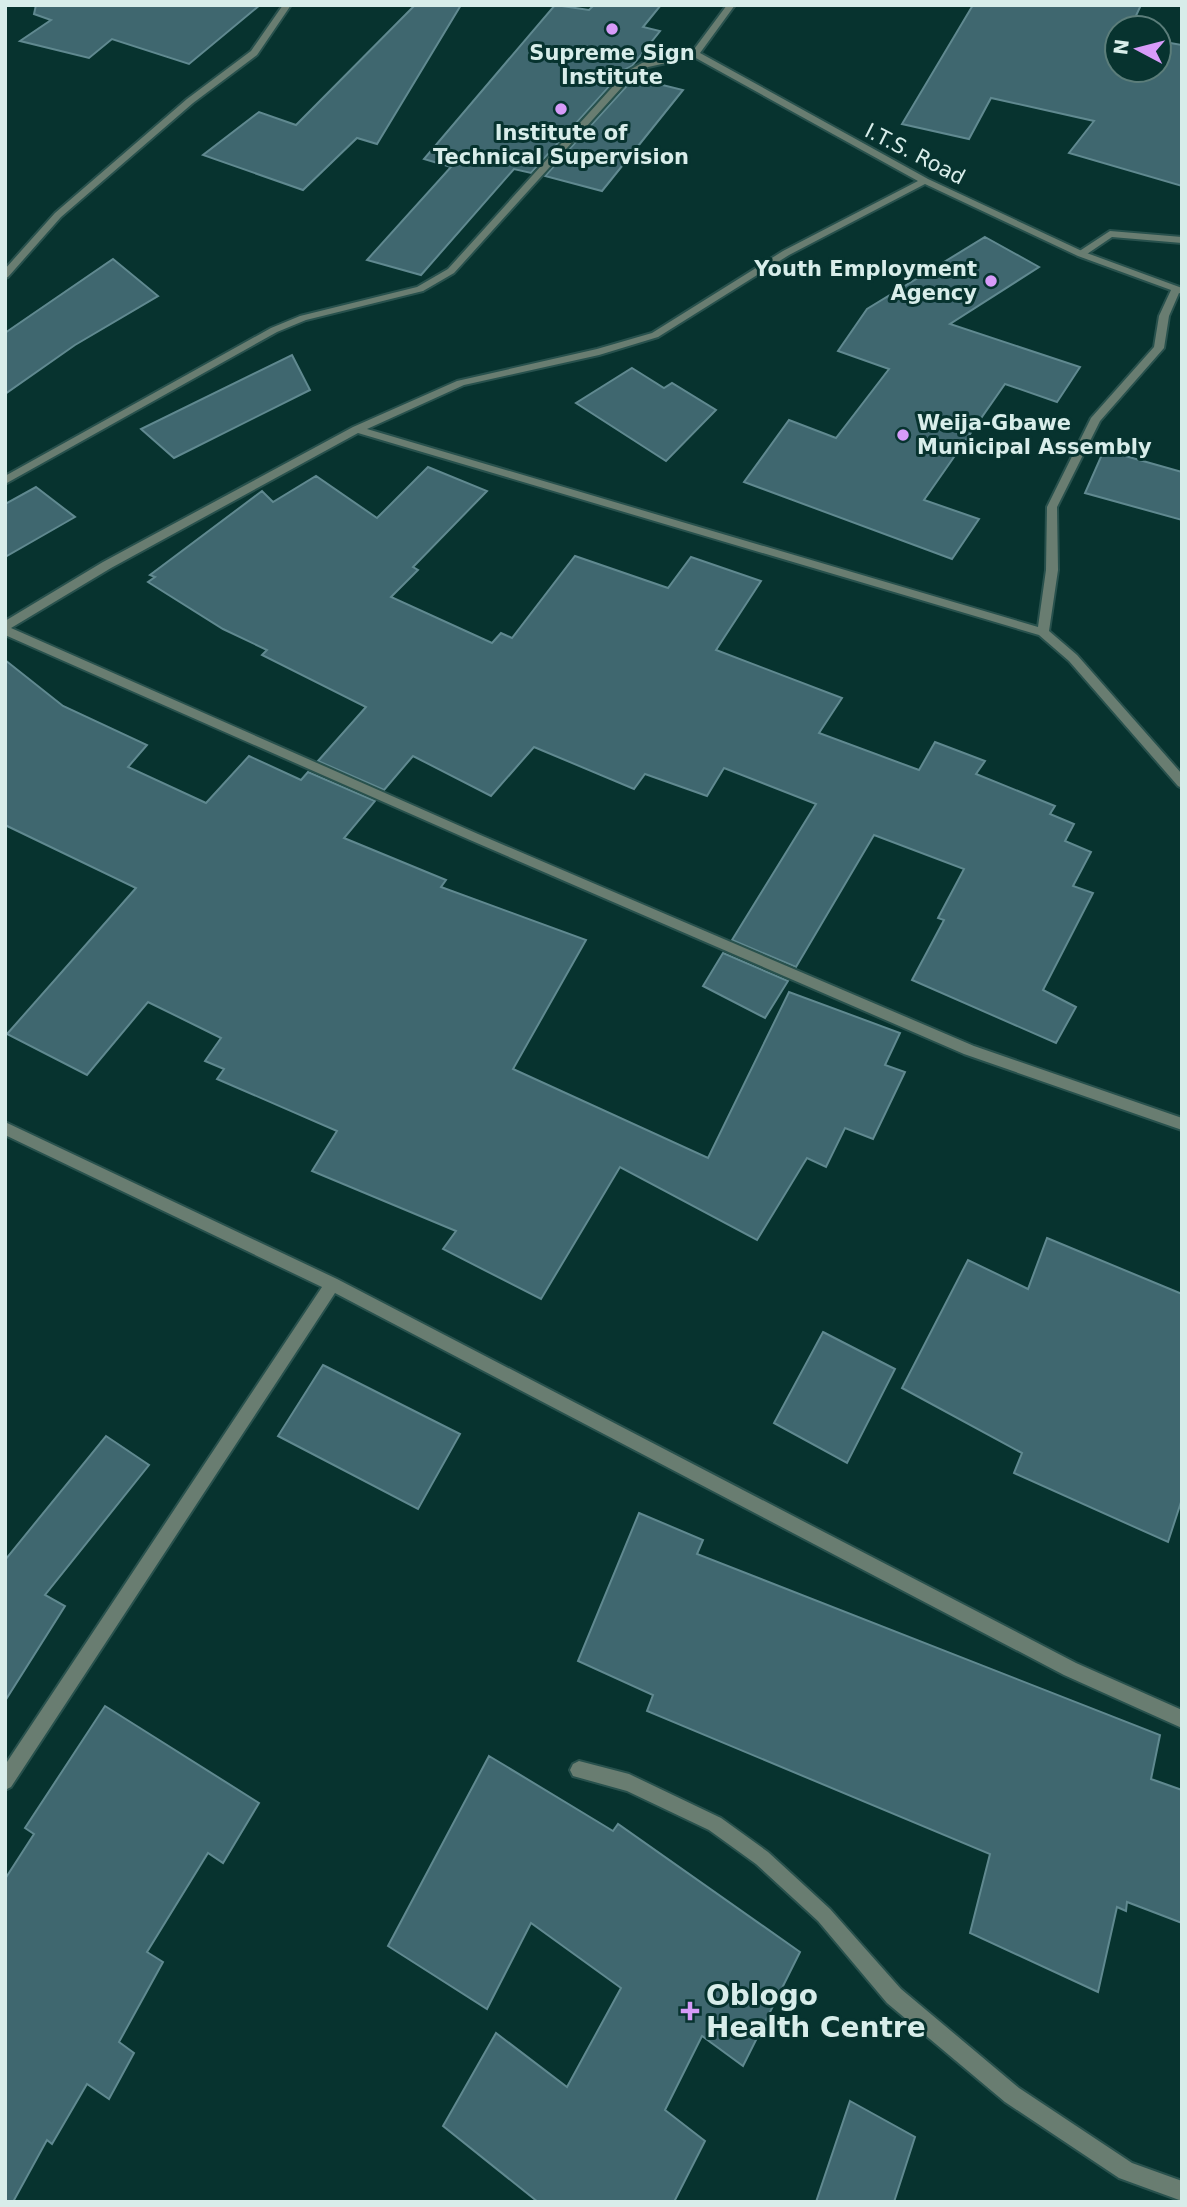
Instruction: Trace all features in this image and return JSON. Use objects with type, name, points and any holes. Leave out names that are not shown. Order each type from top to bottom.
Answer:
[{"type":"street","points":[[5,275],[58,215],[190,101],[254,53],[286,5]]},
{"type":"street","points":[[5,481],[274,330],[303,318],[420,289],[438,281],[451,271],[629,74],[645,65],[695,54],[731,5]]},
{"type":"street","name":"I.T.S. Road","points":[[695,54],[925,181],[1081,254],[1179,290]]},
{"type":"street","points":[[5,628],[107,565],[357,429],[461,383],[599,352],[655,335],[786,253],[925,181]]},
{"type":"street","points":[[1081,254],[1110,234],[1182,240]]},
{"type":"street","points":[[1043,632],[1052,570],[1052,506],[1095,420],[1159,348],[1164,316],[1179,290]]},
{"type":"street","points":[[357,429],[1043,632],[1073,657],[1182,783]]},
{"type":"street","points":[[5,628],[474,837],[969,1050],[1182,1124]]},
{"type":"street","points":[[5,1128],[332,1284],[1070,1670],[1182,1719]]},
{"type":"street","points":[[5,1781],[332,1284]]},
{"type":"street","points":[[579,1770],[629,1783],[715,1824],[762,1858],[824,1915],[894,1996],[1012,2095],[1126,2171],[1182,2190]]},
{"type":"building","points":[[36,5],[260,5],[189,64],[112,39],[89,58],[20,41],[51,20],[34,14]]},
{"type":"building","points":[[415,5],[461,5],[377,144],[357,138],[303,190],[203,155],[259,112],[296,125]]},
{"type":"building","points":[[555,5],[589,10],[594,5],[661,5],[643,27],[660,31],[632,66],[624,70],[531,173],[514,169],[421,275],[367,260],[451,167],[424,159]]},
{"type":"building","points":[[973,5],[1141,5],[1137,14],[1103,14],[1103,84],[1173,84],[1173,43],[1182,45],[1182,186],[1069,153],[1094,121],[991,98],[969,139],[902,124]]},
{"type":"building","points":[[634,78],[683,90],[602,191],[545,176]]},
{"type":"building","points":[[985,237],[1039,267],[950,324],[1080,367],[1057,402],[1005,384],[924,500],[979,519],[952,559],[744,482],[789,420],[836,438],[889,369],[838,351],[867,309]]},
{"type":"building","points":[[113,259],[158,296],[75,345],[5,394],[5,333]]},
{"type":"building","points":[[292,355],[310,390],[174,458],[141,429]]},
{"type":"building","points":[[632,368],[664,388],[672,383],[716,410],[666,461],[576,403]]},
{"type":"building","points":[[1104,450],[1182,472],[1182,520],[1085,493]]},
{"type":"building","points":[[428,467],[487,491],[413,567],[418,570],[391,597],[492,643],[501,633],[512,638],[575,556],[668,588],[691,557],[761,581],[716,650],[842,698],[819,733],[919,770],[935,742],[985,761],[976,774],[1055,806],[1050,814],[1074,824],[1065,841],[1091,852],[1073,886],[1093,893],[1043,990],[1076,1007],[1056,1043],[912,980],[944,920],[938,918],[964,869],[874,835],[796,967],[732,940],[816,804],[724,768],[707,796],[645,774],[634,789],[534,747],[491,796],[413,756],[384,790],[318,761],[366,707],[262,655],[267,650],[223,629],[148,582],[155,577],[150,575],[262,491],[273,502],[316,476],[377,518]]},
{"type":"building","points":[[36,487],[75,517],[5,557],[5,504]]},
{"type":"building","points":[[5,660],[63,706],[147,745],[128,767],[206,803],[249,756],[301,780],[308,772],[375,801],[344,838],[446,880],[441,887],[586,940],[513,1069],[708,1158],[789,992],[900,1033],[885,1065],[905,1072],[873,1139],[845,1128],[826,1167],[807,1158],[757,1240],[620,1167],[541,1299],[443,1249],[456,1231],[312,1171],[337,1131],[217,1079],[224,1069],[205,1061],[221,1038],[148,1002],[87,1075],[7,1034],[136,888],[5,825]]},
{"type":"building","points":[[723,953],[788,981],[765,1018],[703,986]]},
{"type":"building","points":[[1047,1238],[1182,1294],[1182,1499],[1168,1542],[1014,1473],[1022,1453],[902,1388],[968,1260],[1028,1289]]},
{"type":"building","points":[[823,1332],[895,1369],[847,1463],[774,1423]]},
{"type":"building","points":[[323,1365],[460,1434],[418,1509],[278,1436]]},
{"type":"building","points":[[106,1436],[149,1465],[45,1595],[65,1606],[5,1701],[5,1560]]},
{"type":"building","points":[[639,1513],[703,1540],[697,1554],[1160,1735],[1151,1779],[1182,1790],[1182,1923],[1127,1902],[1126,1911],[1117,1907],[1098,1992],[970,1933],[990,1854],[647,1711],[653,1695],[578,1661]]},
{"type":"building","points":[[105,1706],[259,1803],[223,1863],[208,1853],[147,1952],[163,1962],[119,2042],[134,2053],[109,2099],[87,2084],[52,2144],[47,2140],[13,2202],[5,2202],[5,1879],[34,1834],[25,1828]]},
{"type":"building","name":"Oblogo Health Centre","points":[[489,1756],[613,1831],[618,1824],[800,1952],[743,2066],[702,2036],[665,2110],[705,2141],[674,2202],[538,2202],[443,2126],[496,2033],[567,2087],[621,1988],[531,1923],[487,2009],[388,1946]]},
{"type":"building","points":[[850,2101],[915,2137],[894,2202],[816,2202]]},
{"type":"place","name":"Supreme Sign Institute","points":[[612,29]]},
{"type":"place","name":"Institute of Technical Supervision","points":[[561,109]]},
{"type":"place","name":"Youth Employment Agency","points":[[991,281]]},
{"type":"place","name":"Weija-Gbawe Municipal Assembly","points":[[903,435]]},
{"type":"place","name":"Oblogo Health Centre","points":[[690,2011]]}]
